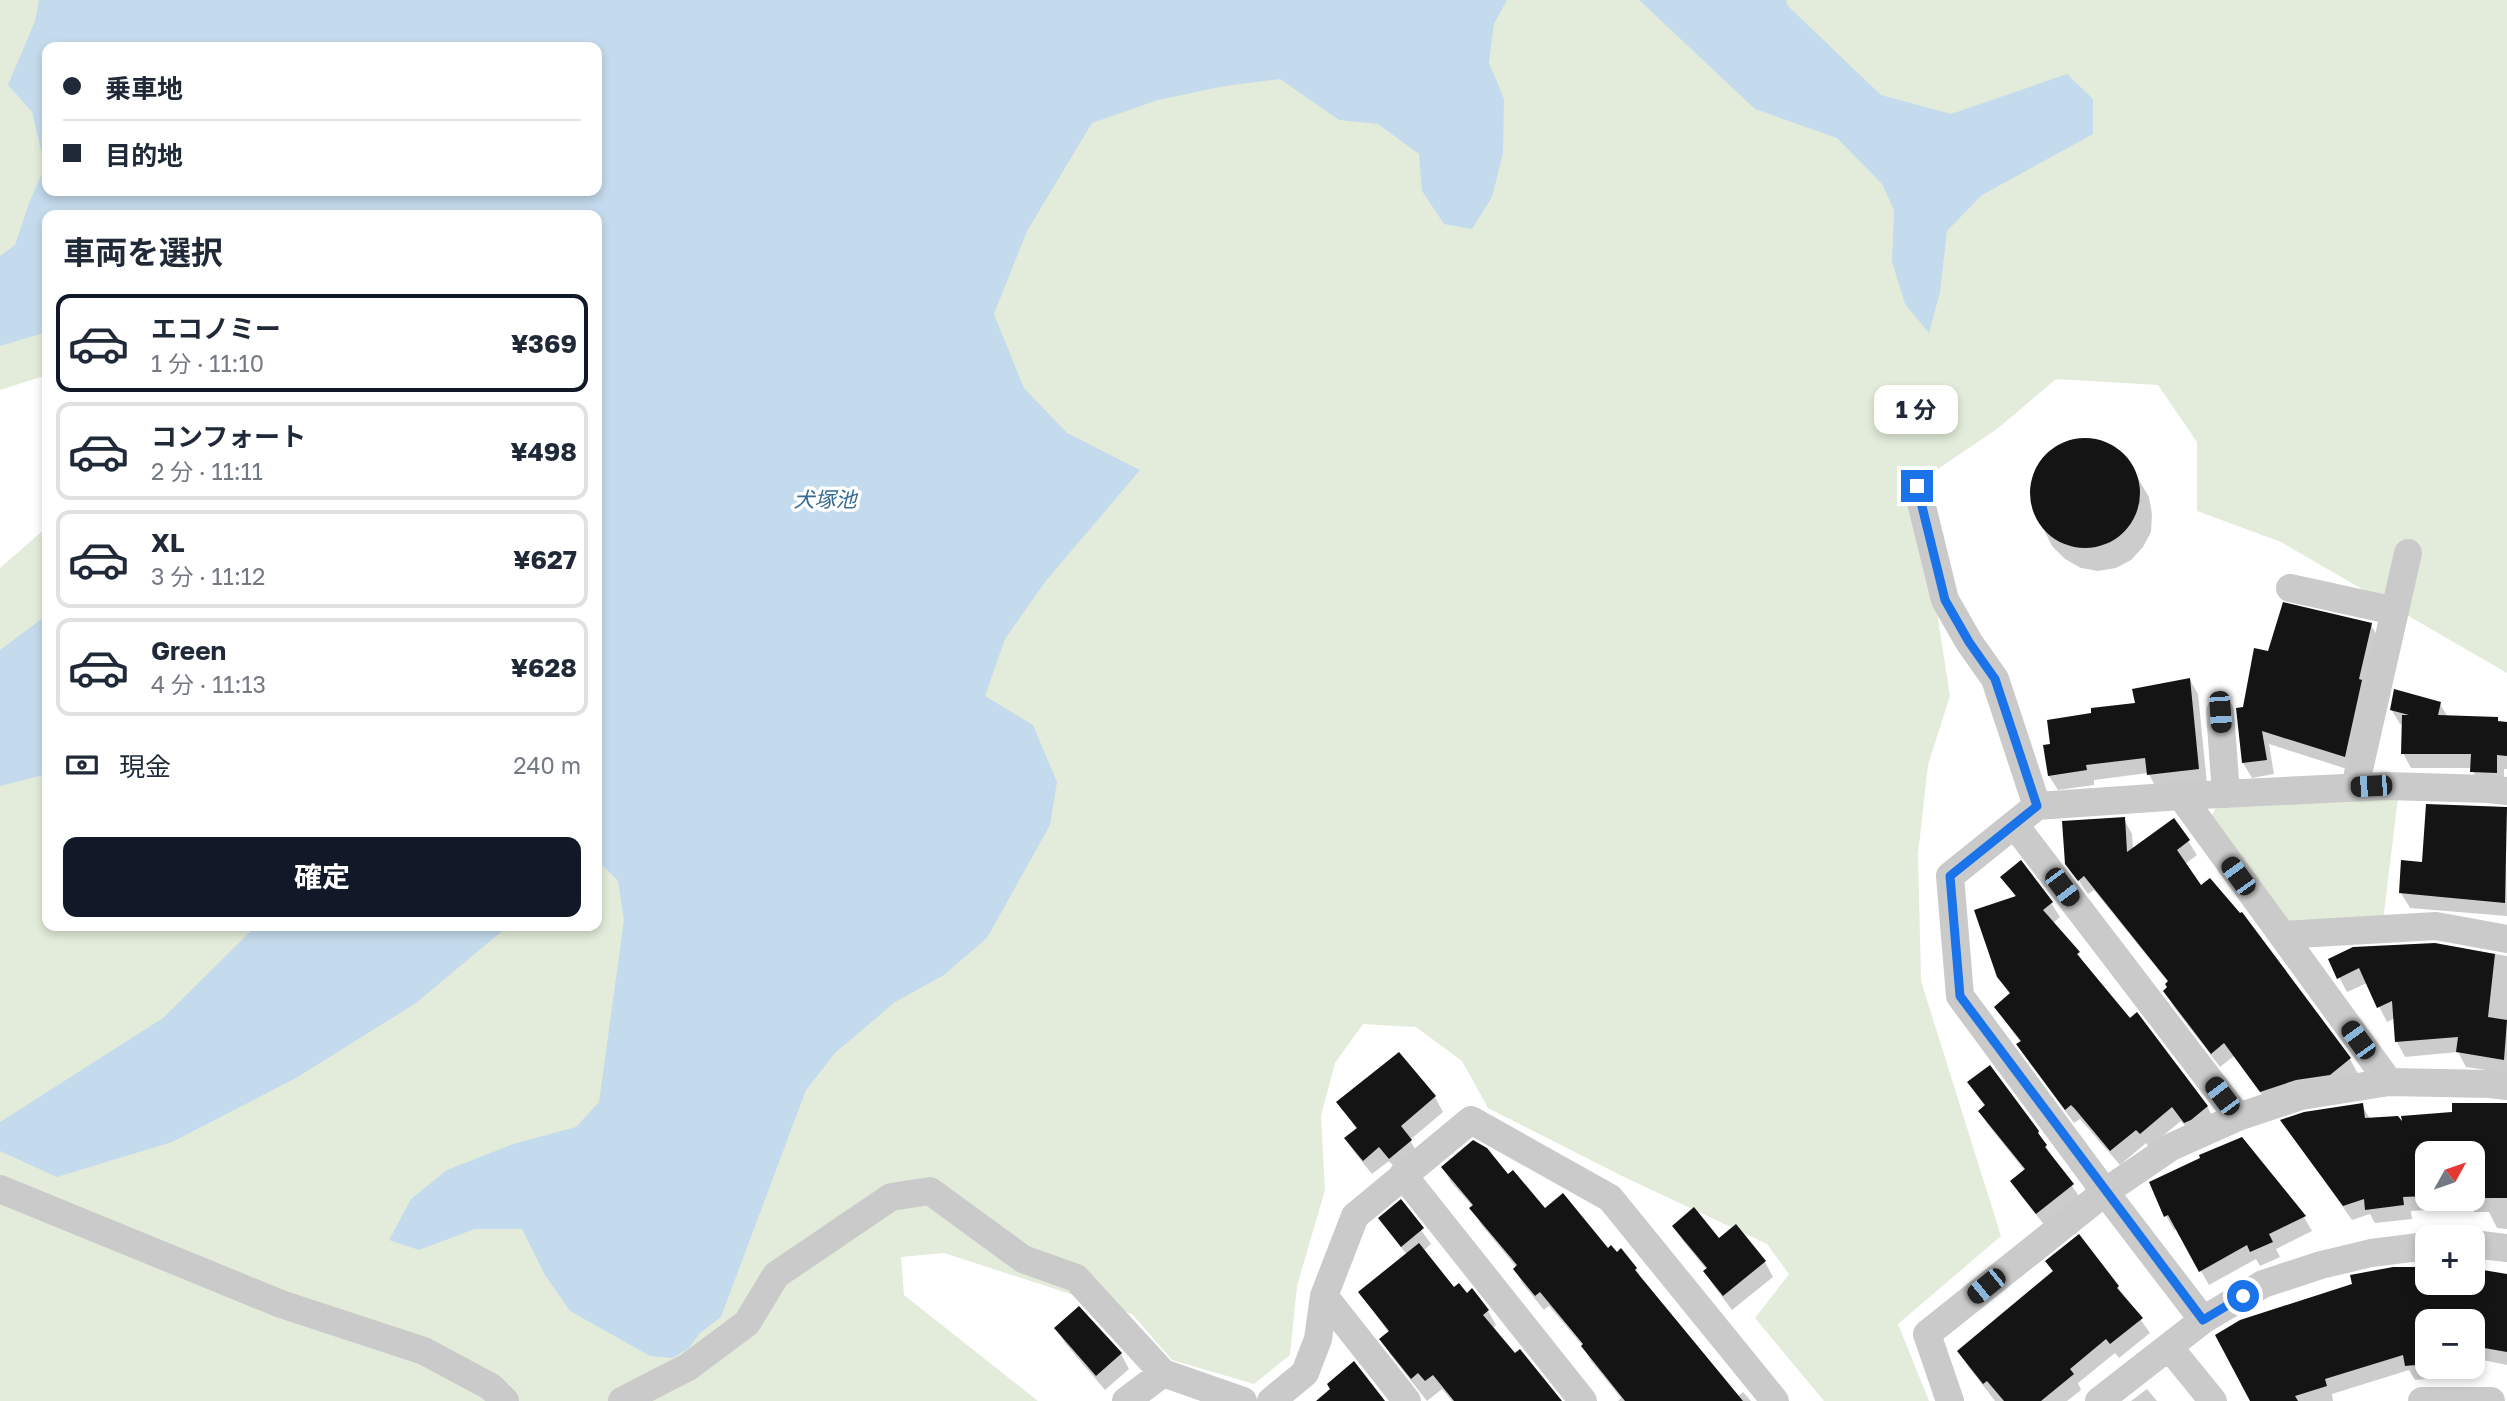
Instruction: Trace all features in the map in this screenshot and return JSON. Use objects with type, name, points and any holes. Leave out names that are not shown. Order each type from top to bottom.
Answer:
[{"type":"street","points":[[1917,486],[1945,600],[1969,642],[1995,679],[2037,806]]},
{"type":"street","points":[[2355,787],[2408,553]]},
{"type":"street","points":[[2290,589],[2395,611]]},
{"type":"street","points":[[2220,712],[2226,794]]},
{"type":"street","points":[[2203,1320],[1960,996],[1950,876],[2037,806],[2386,786],[2507,791]]},
{"type":"street","points":[[2181,796],[2389,1082]]},
{"type":"street","points":[[2014,824],[2238,1117]]},
{"type":"street","points":[[2282,935],[2436,926],[2507,939]]},
{"type":"street","points":[[1950,1401],[1927,1334],[2105,1192],[2171,1146],[2238,1117],[2301,1096],[2389,1082],[2507,1086]]},
{"type":"street","points":[[1271,1401],[1305,1373],[1318,1339],[1324,1296],[1355,1216],[1471,1120],[1610,1198],[1775,1401]]},
{"type":"street","points":[[1403,1175],[1583,1401]]},
{"type":"street","points":[[0,1189],[281,1304],[424,1351],[491,1387],[505,1401]]},
{"type":"street","points":[[622,1401],[688,1367],[747,1323],[776,1275],[891,1197],[930,1191],[1023,1259],[1076,1278],[1163,1373],[1243,1401]]},
{"type":"street","points":[[2485,1245],[2507,1248]]},
{"type":"street","points":[[2099,1401],[2203,1320],[2263,1284],[2371,1253],[2415,1248]]},
{"type":"street","points":[[1324,1296],[1407,1401]]},
{"type":"street","points":[[2169,1347],[2213,1401]]},
{"type":"street","points":[[1126,1401],[1163,1373]]},
{"type":"street","points":[[2422,1401],[2491,1401]]},
{"type":"green space","points":[[0,0],[388,0],[83,42],[42,42],[42,196],[47,196],[47,210],[42,210],[42,377],[0,390]]},
{"type":"green space","points":[[1443,0],[2507,0],[2507,673],[2281,542],[2197,511],[2197,442],[2158,385],[2056,379],[1997,429],[1923,479],[1934,593],[1950,696],[1928,765],[1918,854],[1921,981],[2001,1236],[1898,1324],[1929,1401],[1824,1401],[1755,1318],[1789,1274],[1767,1244],[1622,1176],[1488,1108],[1462,1061],[1416,1027],[1363,1024],[1335,1063],[1321,1116],[1325,1190],[1297,1286],[1290,1355],[1254,1384],[1172,1360],[1132,1314],[944,1253],[901,1257],[904,1295],[1038,1401],[0,1401],[0,568],[42,531],[42,931],[602,931],[602,449],[929,327],[1055,72]]},
{"type":"green space","points":[[2398,798],[2383,921],[2283,922],[2210,818],[2217,806]]},
{"type":"water","name":"犬塚池","points":[[39,0],[1507,0],[1494,24],[1489,63],[1504,99],[1503,153],[1492,197],[1472,229],[1444,224],[1422,191],[1419,154],[1378,124],[1339,120],[1280,79],[1225,86],[1158,100],[1092,123],[1027,231],[994,314],[1024,388],[1067,433],[1140,470],[1045,582],[1005,639],[985,696],[1033,725],[1057,782],[1050,825],[987,938],[944,975],[895,1002],[835,1053],[806,1090],[721,1317],[700,1333],[688,1349],[672,1358],[650,1356],[570,1311],[545,1275],[522,1229],[475,1229],[419,1250],[389,1240],[411,1199],[447,1170],[513,1144],[576,1127],[599,1102],[624,920],[618,881],[602,865],[602,210],[42,210],[42,333],[0,346],[0,256],[15,245],[42,174],[42,196],[602,196],[602,42],[42,42],[42,154],[32,112],[8,85],[35,21]]},
{"type":"water","points":[[1639,0],[1786,0],[1788,6],[1881,95],[1951,114],[2067,74],[2093,99],[2093,134],[1982,195],[1947,231],[1940,292],[1929,333],[1905,304],[1892,262],[1894,210],[1882,184],[1837,138],[1755,109]]},
{"type":"water","points":[[42,619],[42,775],[0,786],[0,650]]},
{"type":"water","points":[[251,931],[502,931],[416,1003],[296,1078],[172,1142],[57,1177],[0,1151],[0,1122],[163,1018]]},
{"type":"building","points":[[2085,438],[2106,442],[2124,454],[2136,472],[2140,493],[2136,514],[2124,532],[2106,544],[2085,548],[2064,544],[2046,532],[2034,514],[2030,493],[2034,472],[2046,454],[2064,442]]},
{"type":"building","points":[[2283,602],[2372,623],[2345,757],[2262,731],[2267,760],[2242,763],[2236,708],[2243,707],[2254,648],[2268,651]]},
{"type":"building","points":[[2190,678],[2199,769],[2147,775],[2145,758],[2086,765],[2087,770],[2048,776],[2043,745],[2050,744],[2047,720],[2091,713],[2091,708],[2135,703],[2132,689]]},
{"type":"building","points":[[2394,689],[2441,702],[2438,715],[2498,717],[2498,721],[2507,722],[2507,756],[2497,755],[2497,773],[2470,772],[2471,754],[2401,754],[2402,715],[2409,715],[2390,710]]},
{"type":"building","points":[[2426,804],[2507,807],[2505,903],[2399,893],[2401,860],[2422,862]]},
{"type":"building","points":[[2125,817],[2127,852],[2174,818],[2190,840],[2177,850],[2201,885],[2210,878],[2240,913],[2242,912],[2351,1058],[2330,1075],[2296,1080],[2260,1092],[2224,1043],[2211,1054],[2163,991],[2168,981],[2084,876],[2078,881],[2065,864],[2062,821]]},
{"type":"building","points":[[2021,860],[2053,902],[2043,910],[2080,952],[2077,954],[2130,1018],[2137,1012],[2208,1106],[2191,1120],[2184,1123],[2172,1107],[2140,1134],[2136,1130],[2110,1151],[2071,1105],[2065,1110],[2016,1044],[2021,1041],[1994,1007],[2010,993],[1997,977],[1974,910],[2016,896],[2000,877]]},
{"type":"building","points":[[2435,943],[2495,954],[2488,1017],[2507,1020],[2504,1060],[2456,1052],[2458,1037],[2395,1042],[2392,1001],[2377,1008],[2359,968],[2337,979],[2328,959],[2353,947]]},
{"type":"building","points":[[1399,1052],[1436,1096],[1401,1126],[1412,1140],[1389,1159],[1379,1147],[1363,1161],[1344,1138],[1357,1128],[1336,1102]]},
{"type":"building","points":[[1990,1065],[2039,1131],[2047,1145],[2045,1147],[2074,1184],[2036,1214],[2010,1181],[2025,1169],[1978,1111],[1985,1105],[1967,1082]]},
{"type":"building","points":[[2363,1103],[2365,1118],[2398,1116],[2402,1121],[2401,1116],[2452,1112],[2452,1103],[2507,1103],[2507,1198],[2485,1198],[2485,1141],[2415,1141],[2415,1196],[2403,1197],[2404,1205],[2365,1210],[2364,1199],[2343,1206],[2280,1120],[2304,1112]]},
{"type":"building","points":[[2242,1137],[2306,1216],[2269,1234],[2273,1242],[2250,1252],[2247,1245],[2199,1272],[2168,1215],[2164,1217],[2149,1182],[2200,1158],[2199,1155]]},
{"type":"building","points":[[1473,1140],[1487,1148],[1508,1174],[1513,1170],[1545,1208],[1563,1193],[1608,1248],[1611,1245],[1617,1252],[1621,1248],[1637,1268],[1635,1270],[1743,1401],[1625,1401],[1540,1292],[1535,1296],[1513,1269],[1517,1265],[1469,1208],[1473,1205],[1441,1167]]},
{"type":"building","points":[[1401,1199],[1424,1228],[1401,1247],[1378,1218]]},
{"type":"building","points":[[1694,1207],[1719,1238],[1736,1224],[1766,1261],[1723,1296],[1703,1271],[1707,1268],[1672,1226]]},
{"type":"building","points":[[2079,1234],[2119,1286],[2117,1288],[2143,1318],[2110,1344],[2106,1339],[2070,1369],[2074,1374],[2041,1401],[2004,1401],[1987,1381],[1983,1384],[1957,1351],[2053,1271],[2045,1261]]},
{"type":"building","points":[[1419,1243],[1454,1287],[1459,1283],[1467,1293],[1472,1288],[1489,1310],[1483,1315],[1515,1353],[1520,1349],[1562,1401],[1454,1401],[1433,1375],[1425,1381],[1418,1373],[1411,1379],[1379,1339],[1389,1331],[1358,1292]]},
{"type":"building","points":[[2393,1267],[2415,1267],[2415,1295],[2485,1295],[2485,1270],[2507,1274],[2507,1352],[2485,1348],[2485,1309],[2415,1309],[2415,1365],[2405,1366],[2403,1355],[2325,1379],[2327,1386],[2295,1396],[2298,1401],[2250,1401],[2215,1335],[2240,1320],[2352,1284],[2350,1275]]},
{"type":"building","points":[[1079,1306],[1122,1353],[1096,1376],[1054,1328]]},
{"type":"building","points":[[1354,1361],[1385,1401],[1316,1401],[1330,1389],[1327,1384]]},
{"type":"route","points":[[1917,486],[1945,600],[1969,642],[1995,679],[2037,806],[1950,876],[1960,996],[2203,1320],[2243,1296]]}]
